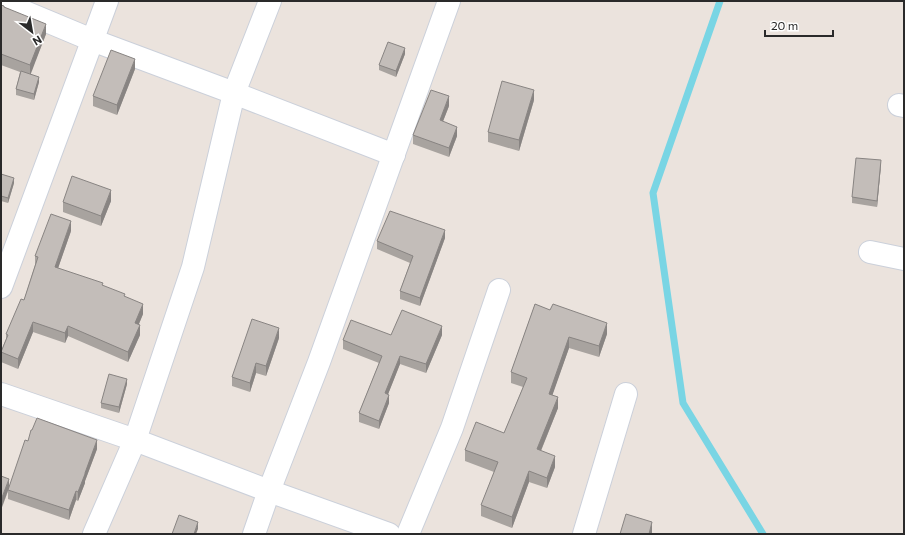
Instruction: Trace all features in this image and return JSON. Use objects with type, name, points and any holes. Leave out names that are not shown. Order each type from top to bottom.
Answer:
[{"type":"street","points":[[1,286],[107,1]]},
{"type":"street","points":[[94,534],[135,440],[193,267],[234,92],[270,1]]},
{"type":"street","points":[[254,534],[268,491],[319,362],[450,1]]},
{"type":"street","points":[[1,2],[92,40],[234,92],[394,155]]},
{"type":"street","points":[[870,252],[904,259]]},
{"type":"street","points":[[408,534],[452,428],[499,290]]},
{"type":"street","points":[[1,394],[135,440],[268,491],[389,534]]},
{"type":"street","points":[[584,534],[626,394]]},
{"type":"building","points":[[1,5],[46,24],[30,65],[1,54]]},
{"type":"building","points":[[388,42],[405,48],[396,71],[379,65]]},
{"type":"building","points":[[111,50],[135,59],[117,105],[93,96]]},
{"type":"building","points":[[21,71],[39,77],[34,94],[16,89]]},
{"type":"building","points":[[502,81],[534,90],[519,140],[488,132]]},
{"type":"building","points":[[431,90],[449,96],[440,120],[457,127],[449,148],[413,135]]},
{"type":"building","points":[[856,158],[881,160],[877,201],[852,197]]},
{"type":"building","points":[[1,174],[14,178],[8,198],[1,196]]},
{"type":"building","points":[[72,176],[111,190],[101,216],[63,202]]},
{"type":"building","points":[[390,211],[445,230],[420,298],[400,291],[413,256],[377,241]]},
{"type":"building","points":[[51,214],[71,221],[55,267],[103,283],[102,285],[125,294],[124,296],[143,304],[135,323],[140,325],[128,352],[68,326],[65,333],[33,322],[18,359],[1,352],[8,335],[6,334],[21,299],[24,300],[38,257],[35,256]]},
{"type":"building","points":[[535,304],[550,310],[553,304],[607,323],[599,346],[569,337],[549,394],[558,397],[537,449],[555,456],[547,478],[529,471],[512,517],[481,505],[498,462],[465,450],[476,422],[504,433],[527,378],[511,372]]},
{"type":"building","points":[[402,310],[442,326],[426,364],[400,356],[385,393],[389,395],[379,421],[359,413],[382,356],[343,340],[351,320],[391,335]]},
{"type":"building","points":[[252,319],[279,328],[266,366],[256,363],[250,383],[232,377]]},
{"type":"building","points":[[109,374],[127,379],[119,407],[101,403]]},
{"type":"building","points":[[37,418],[97,440],[78,492],[76,491],[69,510],[8,490],[25,440],[28,441],[31,430]]},
{"type":"building","points":[[1,476],[9,479],[1,500]]},
{"type":"building","points":[[626,514],[652,522],[649,534],[620,534]]},
{"type":"building","points":[[179,515],[198,522],[194,534],[172,534]]},
{"type":"waterway","points":[[720,1],[653,193],[683,403],[763,534]]}]
